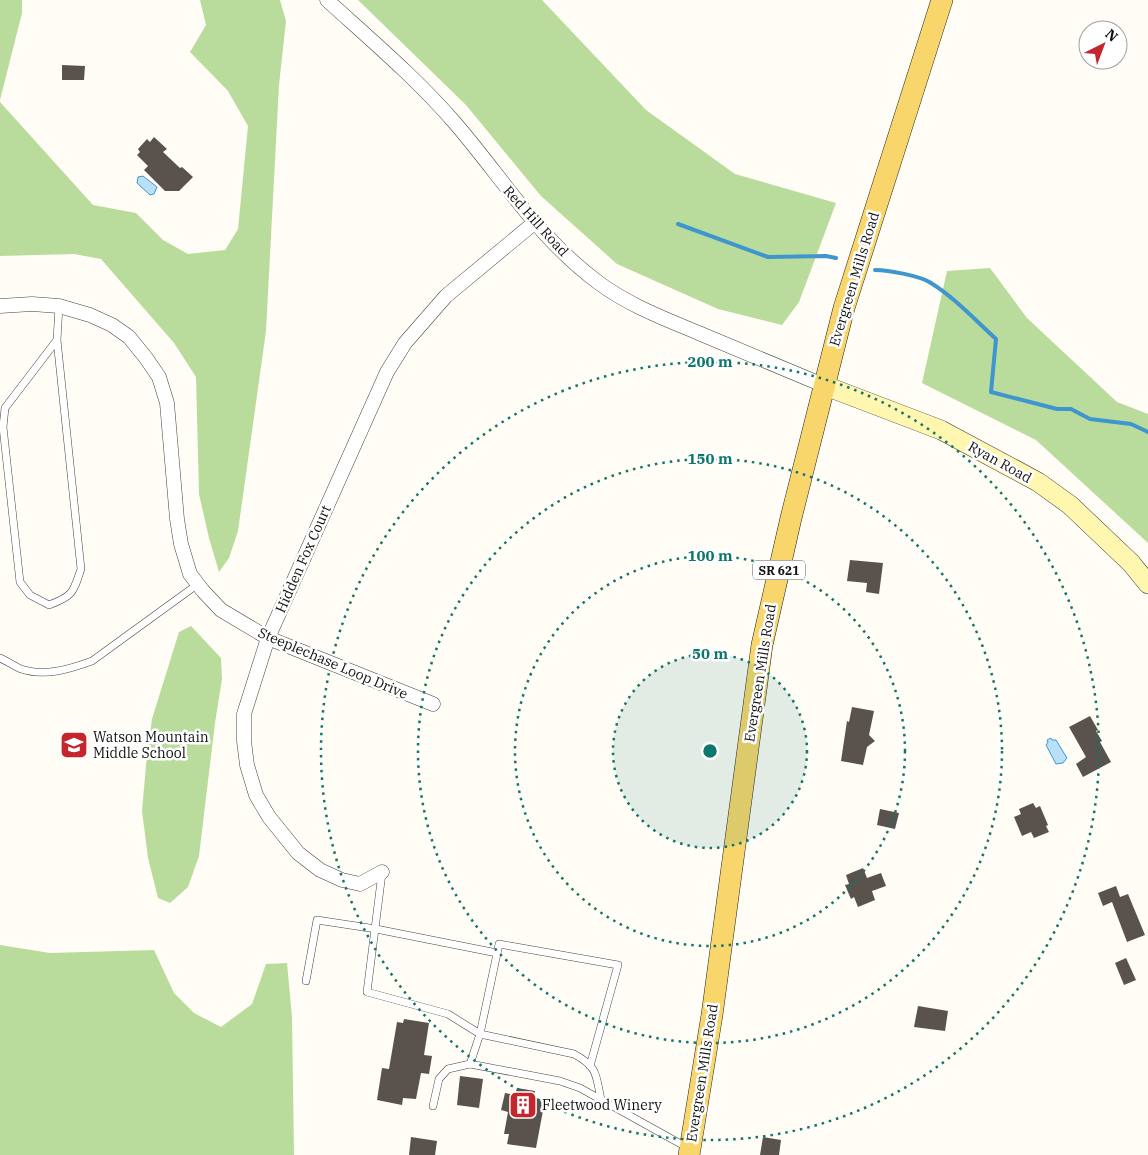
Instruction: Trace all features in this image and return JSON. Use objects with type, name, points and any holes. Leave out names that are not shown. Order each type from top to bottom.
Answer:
[{"type":"main road","name":"Evergreen Mills Road","points":[[689,1152],[712,1015],[762,645],[844,308],[942,0]]},
{"type":"main road","name":"Ryan Road","points":[[824,385],[941,430],[1038,482],[1070,505],[1131,563],[1148,584]]},
{"type":"street","name":"Red Hill Road","points":[[327,0],[436,102],[456,124],[534,222],[560,251],[577,266],[628,302],[824,385]]},
{"type":"street","name":"Hidden Fox Court","points":[[382,872],[360,884],[342,880],[320,870],[298,853],[282,835],[269,818],[256,795],[247,765],[244,741],[244,714],[268,638],[387,372],[405,343],[446,296],[534,222]]},
{"type":"street","name":"Steeplechase Loop Drive","points":[[0,306],[32,304],[59,306],[90,315],[112,325],[129,337],[146,358],[159,377],[167,403],[177,519],[181,544],[190,574],[220,610],[268,638],[433,704]]},
{"type":"lane","points":[[57,340],[5,408],[3,427],[20,582],[30,595],[49,605],[65,598],[74,590],[81,569],[57,340],[59,306]]},
{"type":"lane","points":[[0,658],[23,669],[51,672],[72,668],[92,661],[198,584]]},
{"type":"lane","points":[[382,872],[367,992],[448,1014],[480,1034],[574,1054],[586,1060],[596,1072],[601,1100]]},
{"type":"lane","points":[[306,982],[317,920],[376,929],[497,953]]},
{"type":"lane","points":[[470,1064],[480,1034],[499,944],[618,965],[590,1066]]},
{"type":"lane","points":[[432,1106],[439,1079],[448,1069],[470,1064],[560,1081],[580,1088],[689,1152]]},
{"type":"green space","points":[[0,0],[22,0],[22,13],[0,100]]},
{"type":"green space","points":[[200,0],[280,0],[286,21],[279,85],[266,331],[238,531],[229,558],[219,572],[199,494],[196,377],[174,343],[101,259],[74,254],[0,256],[0,102],[93,205],[136,213],[163,240],[188,254],[225,250],[238,229],[248,126],[228,91],[190,52],[206,25]]},
{"type":"green space","points":[[358,0],[542,0],[646,110],[735,174],[836,203],[799,302],[782,325],[718,309],[617,264],[541,196],[466,105]]},
{"type":"green space","points":[[990,268],[1027,318],[1117,402],[1148,414],[1148,543],[1036,440],[922,383],[947,271]]},
{"type":"green space","points":[[191,626],[221,658],[222,679],[199,856],[188,887],[170,903],[158,898],[148,858],[142,811],[152,719],[179,632]]},
{"type":"green space","points":[[0,945],[50,953],[154,950],[174,993],[194,1013],[221,1027],[252,1004],[266,964],[287,963],[292,1017],[294,1155],[0,1155]]},
{"type":"water","points":[[143,176],[157,187],[154,194],[150,195],[137,183],[138,177]]},
{"type":"water","points":[[1051,738],[1056,740],[1067,758],[1063,763],[1056,764],[1046,745],[1047,740]]},
{"type":"building","points":[[62,65],[85,66],[84,80],[62,80]]},
{"type":"building","points":[[154,137],[167,149],[163,152],[193,177],[179,191],[165,191],[144,170],[148,166],[137,155],[140,152],[138,149],[147,139],[150,142]]},
{"type":"building","points":[[850,560],[883,563],[879,594],[866,592],[867,583],[847,581]]},
{"type":"building","points":[[852,707],[874,711],[869,735],[875,741],[867,747],[863,765],[841,761],[847,721],[849,722]]},
{"type":"building","points":[[1090,716],[1098,730],[1096,731],[1102,741],[1100,742],[1111,762],[1083,777],[1076,764],[1086,757],[1069,727]]},
{"type":"building","points":[[1033,803],[1036,808],[1040,806],[1049,832],[1034,838],[1031,832],[1022,836],[1014,817],[1021,814],[1019,809]]},
{"type":"building","points":[[880,809],[899,813],[895,829],[877,825]]},
{"type":"building","points":[[863,868],[867,878],[881,873],[886,886],[872,891],[875,900],[858,907],[854,897],[851,899],[845,885],[849,884],[846,875]]},
{"type":"building","points":[[1116,886],[1120,897],[1128,894],[1145,935],[1127,942],[1112,902],[1103,906],[1098,893]]},
{"type":"building","points":[[1126,958],[1136,980],[1124,985],[1115,963]]},
{"type":"building","points":[[918,1006],[948,1011],[945,1031],[914,1027]]},
{"type":"building","points":[[404,1019],[429,1023],[424,1055],[432,1056],[429,1074],[421,1073],[416,1099],[403,1098],[402,1105],[377,1100],[382,1068],[389,1069],[397,1022],[403,1023]]},
{"type":"building","points":[[460,1076],[483,1079],[479,1108],[457,1105]]},
{"type":"building","points":[[517,1088],[535,1091],[534,1098],[545,1100],[536,1148],[507,1144],[509,1134],[504,1134],[508,1112],[501,1110],[505,1093],[515,1095]]},
{"type":"building","points":[[411,1137],[437,1141],[435,1155],[409,1155]]},
{"type":"building","points":[[763,1137],[781,1140],[779,1155],[760,1155]]},
{"type":"waterway","points":[[678,224],[768,257],[826,256],[836,258]]},
{"type":"waterway","points":[[875,270],[904,274],[926,280],[957,302],[996,339],[991,392],[1057,409],[1071,409],[1090,419],[1131,424],[1148,432]]},
{"type":"place","name":"Watson Mountain Middle School","points":[[74,745]]},
{"type":"place","name":"Fleetwood Winery","points":[[523,1105]]}]
